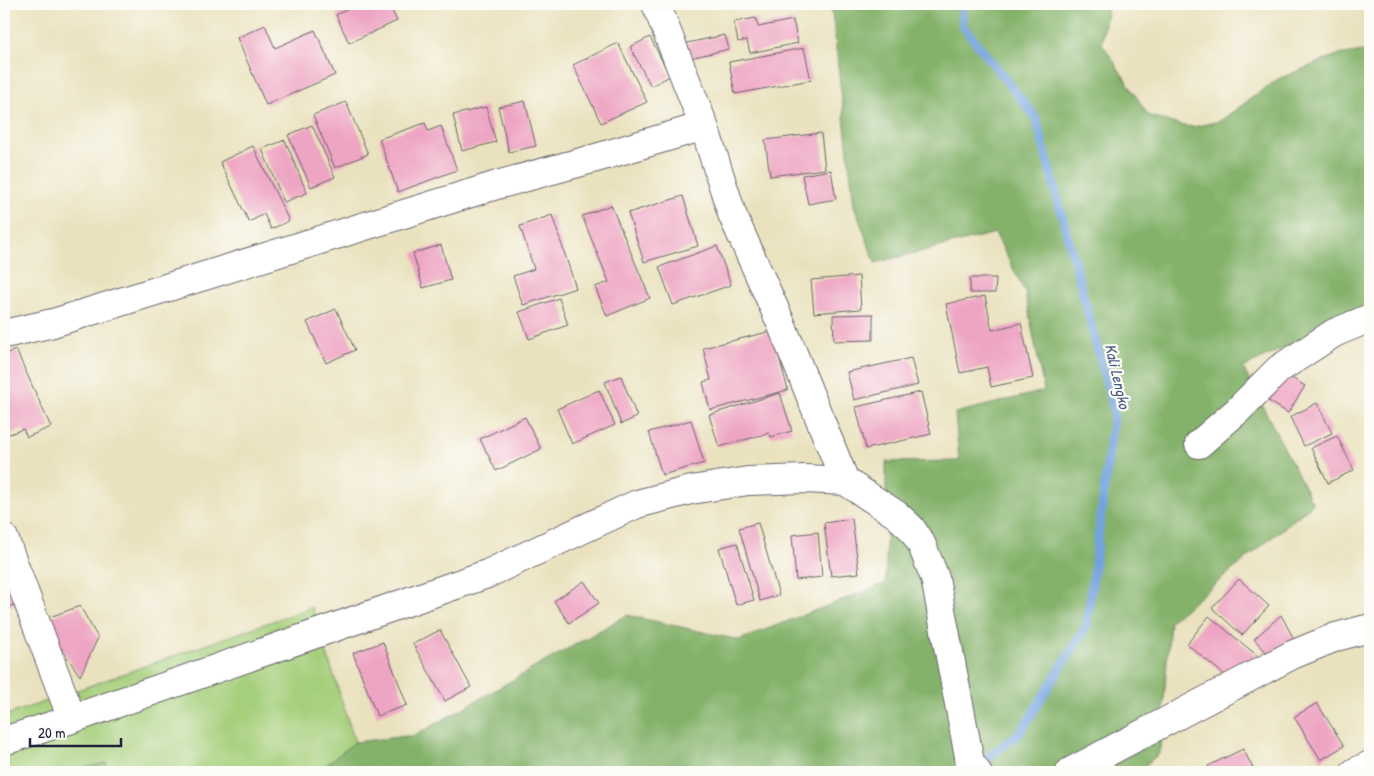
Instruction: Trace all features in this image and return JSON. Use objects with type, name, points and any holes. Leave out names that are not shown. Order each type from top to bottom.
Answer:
[{"type":"street","points":[[656,4],[704,126],[732,214],[780,321],[845,481]]},
{"type":"street","points":[[4,334],[53,323],[497,185],[704,126]]},
{"type":"street","points":[[1199,444],[1237,411],[1279,369],[1334,332],[1370,318]]},
{"type":"street","points":[[4,741],[487,574],[637,504],[691,490],[748,481],[805,479],[845,481],[897,515],[911,528],[921,543],[935,578],[974,767]]},
{"type":"street","points":[[4,538],[72,719]]},
{"type":"street","points":[[1070,772],[1292,655],[1336,637],[1370,628]]},
{"type":"street","points":[[1355,772],[1370,766]]},
{"type":"green space","points":[[831,4],[1108,4],[1102,43],[1148,115],[1179,125],[1193,127],[1220,121],[1278,79],[1337,55],[1370,50],[1370,306],[1243,368],[1313,504],[1170,621],[1160,753],[1137,772],[321,772],[326,765],[355,742],[416,735],[627,615],[739,640],[886,583],[886,462],[959,461],[955,413],[1044,391],[1025,292],[995,233],[875,263],[854,205]]},
{"type":"green space","points":[[312,607],[355,742],[321,772],[110,772],[106,763],[65,772],[4,772],[4,716]]},
{"type":"green space","points":[[106,763],[110,772],[65,772]]},
{"type":"building","points":[[358,4],[389,4],[397,21],[349,43],[336,15]]},
{"type":"building","points":[[756,18],[758,27],[793,20],[798,43],[750,53],[747,40],[738,42],[734,22]]},
{"type":"building","points":[[265,25],[275,48],[315,30],[335,75],[266,105],[237,38]]},
{"type":"building","points":[[725,35],[729,49],[690,58],[687,43]]},
{"type":"building","points":[[650,37],[670,76],[651,86],[630,47]]},
{"type":"building","points":[[618,43],[647,102],[601,123],[573,65]]},
{"type":"building","points":[[804,48],[811,80],[735,94],[729,62]]},
{"type":"building","points":[[525,101],[536,146],[509,152],[498,107]]},
{"type":"building","points":[[346,102],[368,154],[335,168],[313,115]]},
{"type":"building","points":[[486,107],[496,142],[462,151],[453,115]]},
{"type":"building","points":[[425,123],[428,131],[441,126],[457,170],[398,192],[379,139]]},
{"type":"building","points":[[312,125],[335,177],[311,187],[288,135]]},
{"type":"building","points":[[821,133],[825,169],[770,176],[765,140]]},
{"type":"building","points":[[285,140],[307,193],[284,202],[262,149]]},
{"type":"building","points":[[253,146],[289,221],[271,229],[264,214],[249,222],[220,162]]},
{"type":"building","points":[[831,170],[836,199],[808,204],[802,175]]},
{"type":"building","points":[[683,196],[698,246],[644,262],[628,213]]},
{"type":"building","points":[[611,205],[650,298],[607,316],[595,287],[609,282],[582,216]]},
{"type":"building","points":[[552,215],[576,288],[523,305],[513,276],[534,269],[520,226]]},
{"type":"building","points":[[441,245],[451,280],[423,288],[413,253]]},
{"type":"building","points":[[717,246],[731,285],[673,305],[659,267]]},
{"type":"building","points":[[859,276],[861,309],[814,313],[811,280]]},
{"type":"building","points":[[970,278],[996,278],[995,293],[970,293]]},
{"type":"building","points":[[985,296],[992,330],[1021,323],[1033,378],[991,387],[987,367],[960,373],[946,304]]},
{"type":"building","points":[[559,298],[568,325],[529,339],[519,312]]},
{"type":"building","points":[[336,309],[355,350],[326,363],[307,322]]},
{"type":"building","points":[[873,314],[873,340],[834,341],[833,315]]},
{"type":"building","points":[[772,331],[788,390],[710,410],[703,382],[711,380],[703,348]]},
{"type":"building","points":[[16,350],[51,427],[27,437],[23,429],[4,436],[4,354]]},
{"type":"building","points":[[911,358],[918,385],[854,400],[847,372]]},
{"type":"building","points":[[1284,373],[1305,386],[1288,413],[1267,400]]},
{"type":"building","points":[[621,376],[637,417],[621,424],[605,382]]},
{"type":"building","points":[[599,390],[615,425],[572,444],[557,409]]},
{"type":"building","points":[[921,392],[931,434],[866,449],[856,407]]},
{"type":"building","points":[[780,393],[792,431],[771,437],[769,433],[719,447],[709,415]]},
{"type":"building","points":[[1317,403],[1332,433],[1304,446],[1290,417]]},
{"type":"building","points":[[525,417],[541,449],[496,471],[480,439]]},
{"type":"building","points":[[691,420],[704,463],[662,475],[649,432]]},
{"type":"building","points":[[1337,436],[1354,470],[1328,483],[1311,448]]},
{"type":"building","points":[[852,519],[859,573],[831,576],[824,523]]},
{"type":"building","points":[[758,523],[779,595],[760,601],[739,528]]},
{"type":"building","points":[[818,532],[822,577],[796,580],[792,535]]},
{"type":"building","points":[[737,543],[754,600],[736,605],[719,548]]},
{"type":"building","points":[[4,577],[17,604],[4,608]]},
{"type":"building","points":[[1239,579],[1269,606],[1242,635],[1212,608]]},
{"type":"building","points":[[584,581],[599,603],[569,623],[554,601]]},
{"type":"building","points":[[80,606],[98,638],[80,676],[57,642],[47,618]]},
{"type":"building","points":[[1281,615],[1295,641],[1269,655],[1254,639]]},
{"type":"building","points":[[1209,616],[1259,657],[1228,678],[1187,644]]},
{"type":"building","points":[[440,630],[471,687],[445,701],[413,644]]},
{"type":"building","points":[[383,642],[407,705],[377,716],[353,653]]},
{"type":"building","points":[[1317,703],[1344,746],[1321,760],[1294,717]]},
{"type":"building","points":[[1243,749],[1255,772],[1201,772],[1209,769],[1208,766]]},
{"type":"waterway","name":"Kali Lengko","points":[[961,4],[963,26],[1036,118],[1114,411],[1087,625],[1020,733],[976,767]]}]
